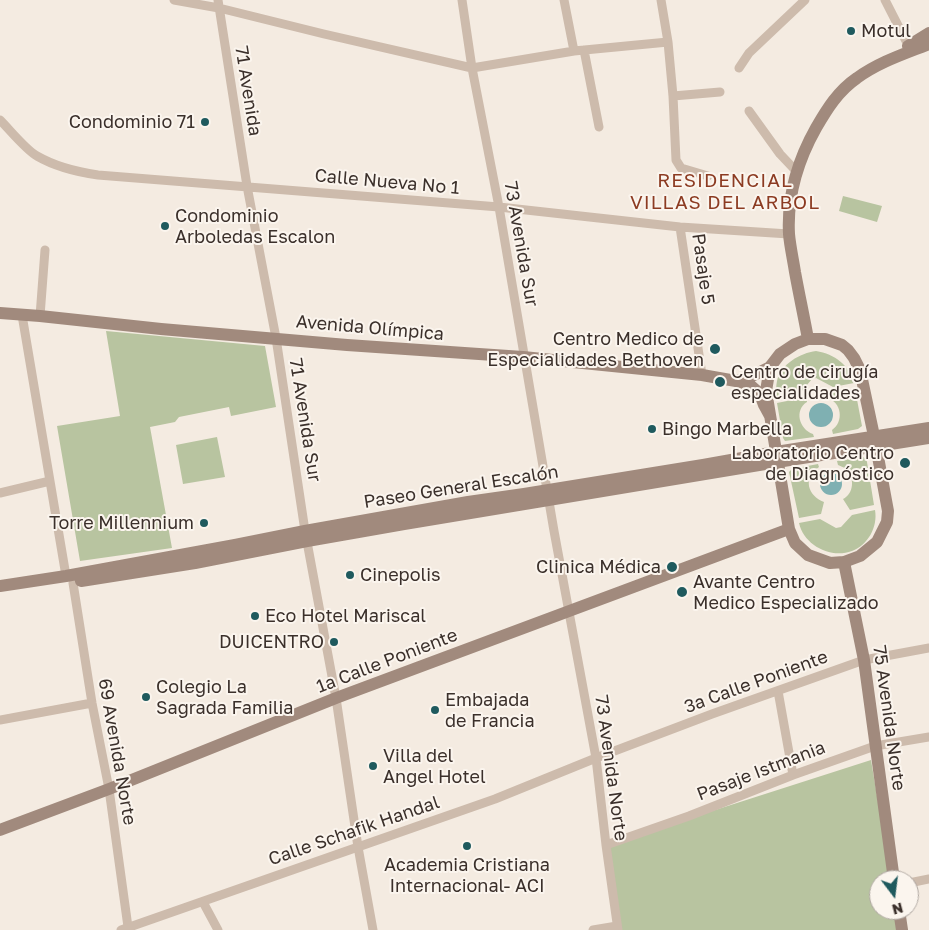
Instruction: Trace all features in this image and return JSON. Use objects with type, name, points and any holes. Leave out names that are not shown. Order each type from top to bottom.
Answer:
[{"type":"main road","points":[[890,59],[908,45],[929,33]]},
{"type":"main road","points":[[808,339],[789,234],[792,190],[806,146],[833,100],[845,87],[856,78],[890,59],[929,44]]},
{"type":"main road","name":"Avenida Olímpica","points":[[0,313],[347,345],[523,357],[736,380],[750,385],[757,390],[770,416]]},
{"type":"main road","points":[[808,339],[824,339],[842,345],[854,358],[860,370],[888,511],[887,522],[878,542],[860,556],[844,562],[830,563],[808,555],[795,543],[789,529],[770,416],[766,390],[770,367],[780,354],[795,344],[808,339]]},
{"type":"main road","name":"Avenida Olímpica","points":[[736,380],[750,377],[770,367]]},
{"type":"main road","name":"Paseo General Escalón","points":[[0,586],[177,566],[306,536],[875,441],[929,428]]},
{"type":"main road","name":"Paseo General Escalón","points":[[875,441],[929,438]]},
{"type":"main road","name":"1a Calle Poniente","points":[[0,830],[109,789],[336,698],[789,529]]},
{"type":"main road","name":"75 Avenida Norte","points":[[844,562],[864,660],[893,870]]},
{"type":"main road","name":"Paseo General Escalón","points":[[0,595],[69,579]]},
{"type":"street","points":[[174,0],[218,4],[324,34],[472,68],[574,51],[668,42]]},
{"type":"street","name":"73 Avenida Sur","points":[[462,0],[472,68],[499,207],[523,357],[568,612]]},
{"type":"street","points":[[564,0],[574,51]]},
{"type":"street","points":[[661,0],[668,42],[676,160],[681,168],[708,176]]},
{"type":"street","points":[[739,68],[753,49],[805,0]]},
{"type":"street","points":[[885,0],[908,45]]},
{"type":"street","name":"71 Avenida","points":[[218,4],[247,186]]},
{"type":"street","points":[[584,50],[599,127]]},
{"type":"street","points":[[673,96],[720,92]]},
{"type":"street","points":[[749,111],[780,154],[797,172]]},
{"type":"street","name":"Calle Nueva No 1","points":[[0,120],[36,155],[59,166],[78,172],[98,175],[499,207],[680,226],[789,234]]},
{"type":"street","name":"71 Avenida Sur","points":[[247,186],[276,338],[306,536],[336,698],[358,847],[373,930]]},
{"type":"street","name":"Pasaje 5","points":[[680,226],[702,376]]},
{"type":"street","points":[[40,316],[45,250]]},
{"type":"street","name":"69 Avenida Norte","points":[[22,315],[50,481],[109,789],[125,929]]},
{"type":"street","points":[[0,493],[50,481]]},
{"type":"street","name":"73 Avenida Norte","points":[[568,612],[596,758],[618,928]]},
{"type":"street","name":"3a Calle Poniente","points":[[596,758],[864,660],[929,648]]},
{"type":"street","points":[[778,691],[793,775]]},
{"type":"street","points":[[0,720],[92,703]]},
{"type":"street","name":"Pasaje Istmania","points":[[606,845],[876,746],[929,737]]},
{"type":"street","name":"Calle Schafik Handal","points":[[125,929],[495,799],[596,758]]},
{"type":"street","points":[[203,902],[218,930]]},
{"type":"street","points":[[593,930],[618,928]]},
{"type":"green space","points":[[843,196],[882,206],[877,222],[839,211]]},
{"type":"green space","points":[[106,331],[265,346],[276,407],[231,416],[229,407],[179,417],[175,422],[150,427],[172,548],[80,561],[57,426],[120,416]]},
{"type":"green space","points":[[816,351],[823,352],[840,361],[849,371],[854,383],[833,387],[816,378],[812,379],[801,392],[776,397],[777,381],[783,369],[792,360]]},
{"type":"green space","points":[[855,389],[862,426],[858,429],[833,434],[832,430],[838,422],[840,413],[836,404],[827,398],[826,394]]},
{"type":"green space","points":[[807,397],[807,402],[803,405],[799,414],[804,428],[813,434],[814,437],[785,441],[777,403]]},
{"type":"green space","points":[[217,437],[225,477],[183,484],[176,445]]},
{"type":"green space","points":[[863,457],[867,462],[874,505],[850,510],[843,499],[847,497],[851,489],[851,476],[846,469],[838,465],[837,461]]},
{"type":"green space","points":[[818,464],[819,467],[810,476],[809,486],[814,496],[824,502],[821,514],[799,518],[789,472],[792,469]]},
{"type":"green space","points":[[875,510],[875,523],[871,535],[858,548],[844,553],[827,551],[812,544],[806,538],[799,523],[820,519],[836,528],[841,527],[852,515]]},
{"type":"green space","points":[[871,760],[889,870],[869,870],[869,920],[898,920],[900,930],[618,930],[606,845]]},
{"type":"water","points":[[821,403],[826,404],[832,410],[832,420],[826,426],[821,427],[816,426],[810,420],[809,415],[810,410],[816,404]]},
{"type":"water","points":[[831,473],[839,476],[842,484],[839,492],[831,495],[823,492],[820,484],[823,476]]},
{"type":"place","name":"Motul","points":[[851,31]]},
{"type":"place","name":"Condominio 71","points":[[205,122]]},
{"type":"place","name":"Condominio Arboledas Escalon","points":[[165,226]]},
{"type":"place","name":"Centro Medico de Especialidades Bethoven","points":[[715,349]]},
{"type":"place","name":"Centro de cirugía especialidades","points":[[720,382]]},
{"type":"place","name":"Bingo Marbella","points":[[652,429]]},
{"type":"place","name":"Laboratorio Centro de Diagnóstico","points":[[905,463]]},
{"type":"place","name":"Torre Millennium","points":[[204,523]]},
{"type":"place","name":"Clinica Médica","points":[[672,567]]},
{"type":"place","name":"Cinepolis","points":[[350,575]]},
{"type":"place","name":"Avante Centro Medico Especializado","points":[[682,592]]},
{"type":"place","name":"Eco Hotel Mariscal","points":[[255,616]]},
{"type":"place","name":"DUICENTRO","points":[[334,642]]},
{"type":"place","name":"Colegio La Sagrada Familia","points":[[146,697]]},
{"type":"place","name":"Embajada de Francia","points":[[435,710]]},
{"type":"place","name":"Villa del Angel Hotel","points":[[373,766]]},
{"type":"place","name":"Academia Cristiana Internacional- ACI","points":[[467,846]]},
{"type":"district","name":"RESIDENCIAL VILLAS DEL ARBOL","points":[[725,192]]}]
